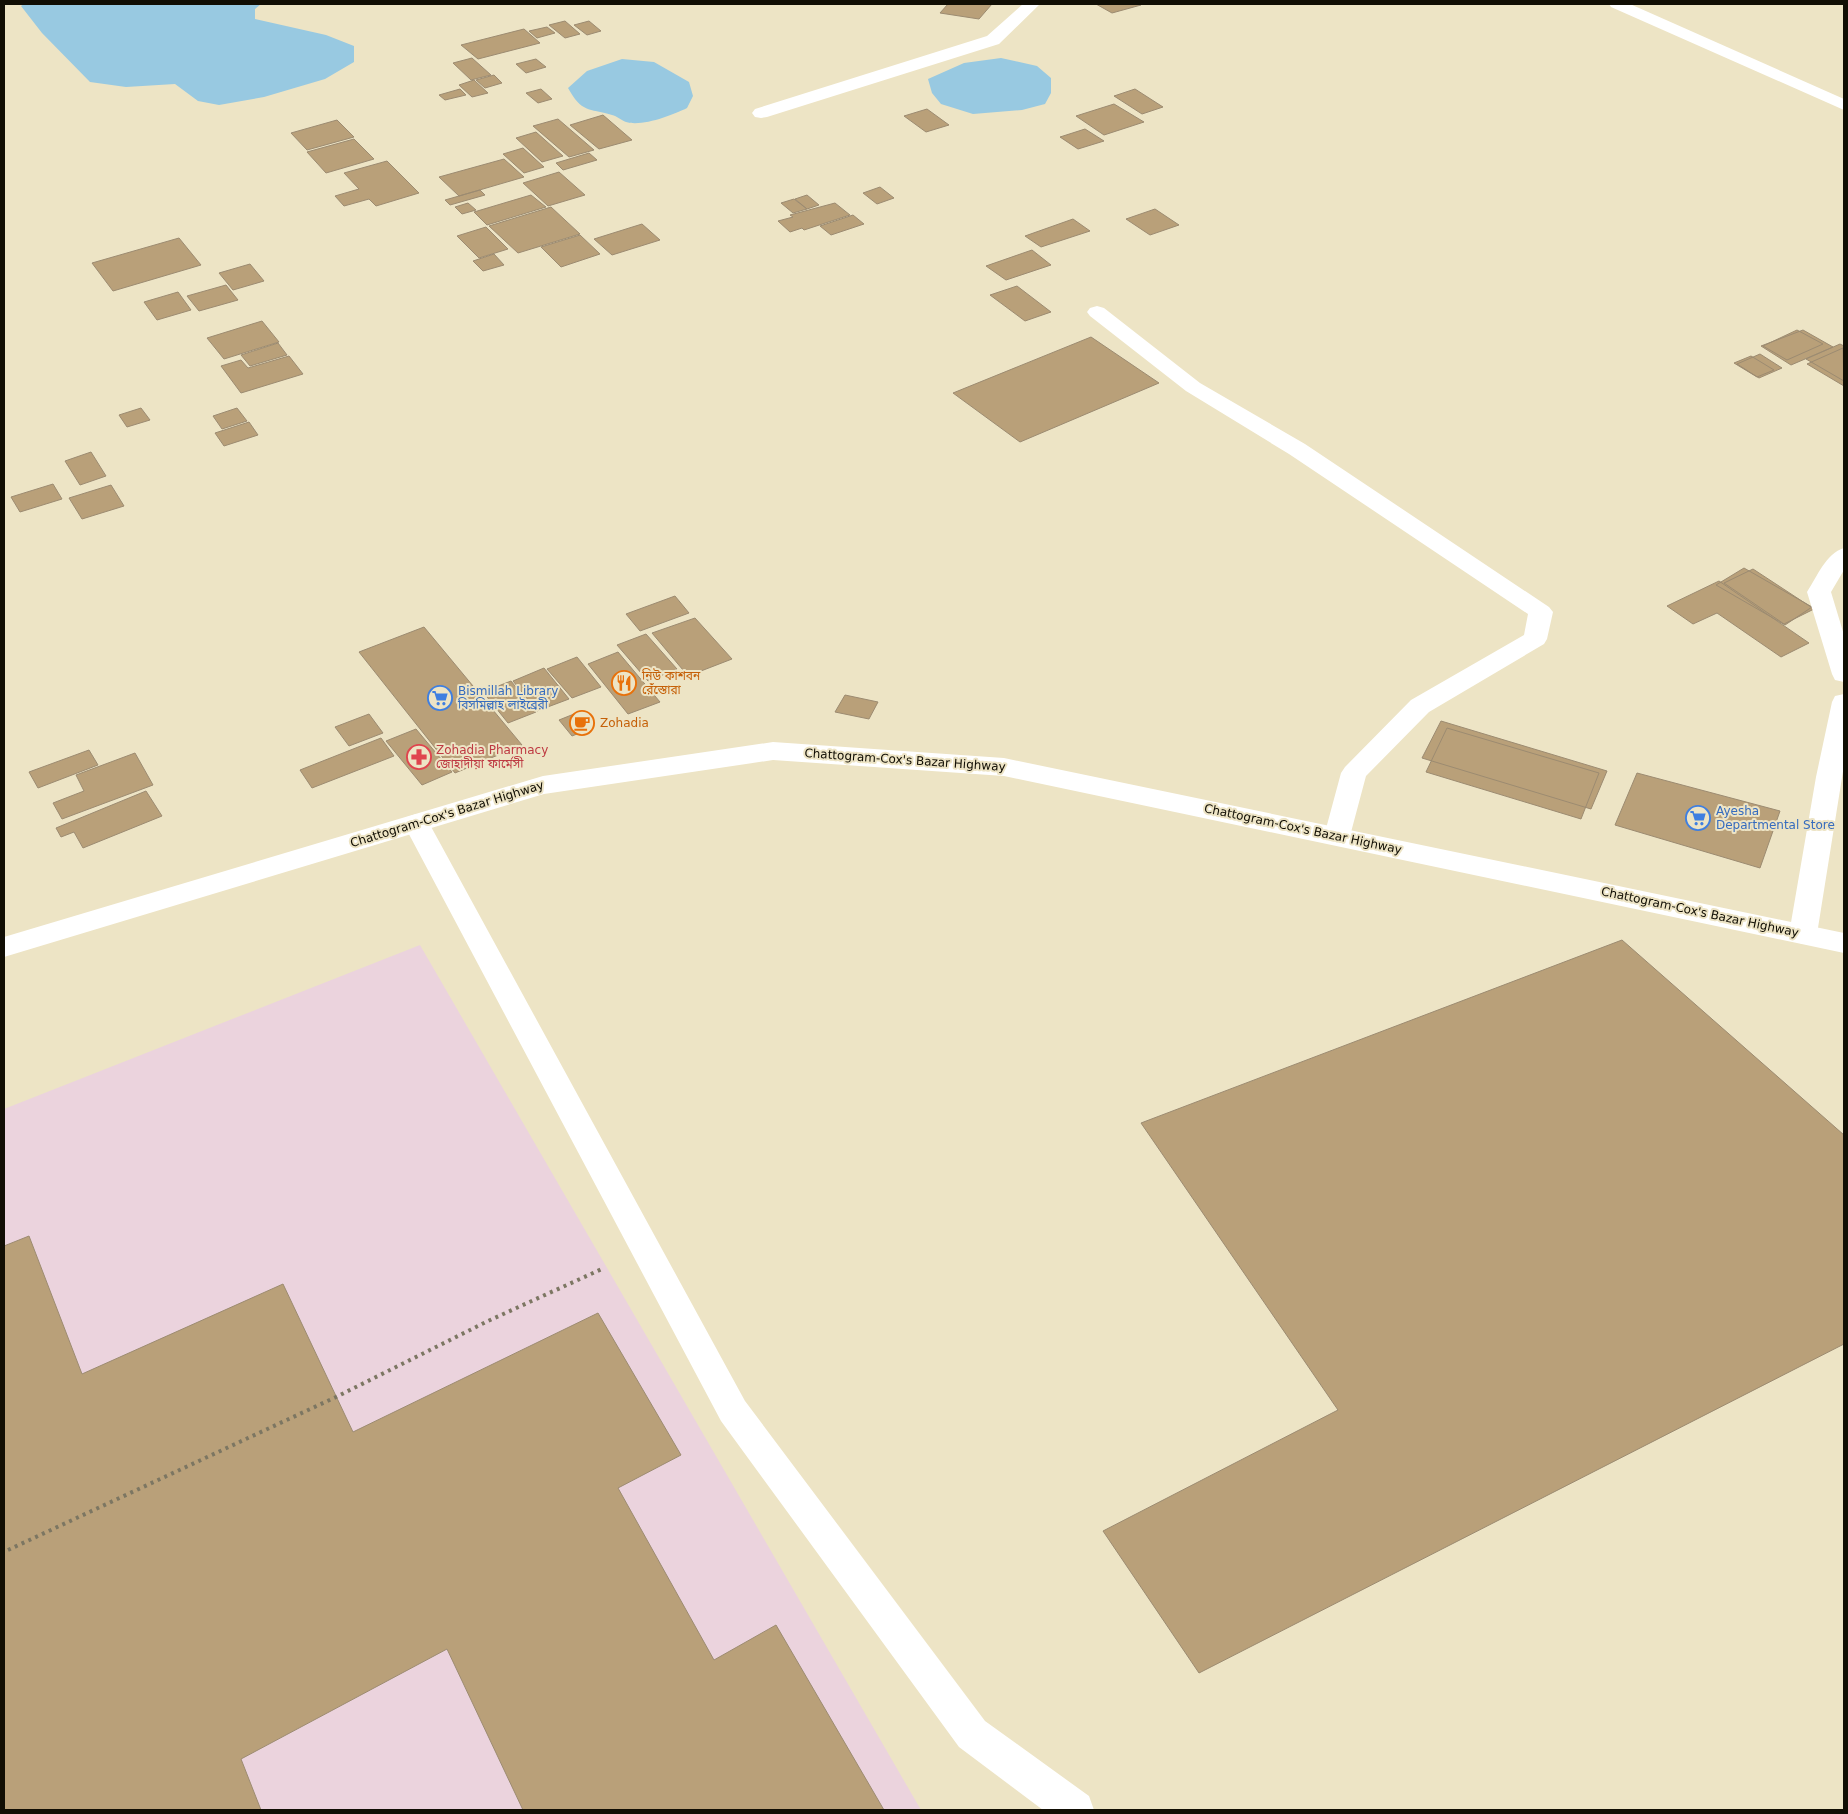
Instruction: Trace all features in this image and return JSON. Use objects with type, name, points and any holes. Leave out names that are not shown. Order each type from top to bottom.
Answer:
[{"type":"main road","points":[[761,113],[993,40],[1032,4]]},
{"type":"main road","points":[[1617,4],[1844,105]]},
{"type":"main road","points":[[1097,312],[1193,387],[1297,449],[1461,556],[1541,612],[1534,639],[1420,706],[1354,773],[1337,836]]},
{"type":"main road","points":[[1844,556],[1838,561],[1819,592],[1844,674]]},
{"type":"main road","points":[[1802,934],[1844,702]]},
{"type":"main road","name":"Chattogram-Cox's Bazar Highway","points":[[4,947],[543,784],[773,750],[1004,767],[1844,943]]},
{"type":"main road","points":[[416,823],[733,1411],[972,1734],[1075,1810]]},
{"type":"path","points":[[8,1550],[319,1405],[488,1321],[645,1250]]},
{"type":"shaded area","points":[[420,945],[921,1810],[4,1810],[4,1109]]},
{"type":"water","points":[[24,4],[261,4],[255,9],[255,19],[326,35],[354,46],[354,62],[325,79],[264,97],[219,105],[198,101],[175,84],[126,87],[90,82],[42,33],[21,6]]},
{"type":"water","points":[[1001,58],[1037,66],[1051,78],[1051,93],[1045,104],[1022,110],[973,114],[941,104],[932,93],[928,79],[964,63]]},
{"type":"water","points":[[622,59],[654,62],[689,82],[693,96],[687,108],[657,120],[633,123],[591,110],[577,102],[568,88],[587,71]]},
{"type":"building","points":[[948,4],[992,4],[979,19],[940,13]]},
{"type":"building","points":[[1096,4],[1139,4],[1141,5],[1112,13]]},
{"type":"building","points":[[565,21],[580,34],[565,38],[549,25]]},
{"type":"building","points":[[589,21],[601,31],[587,35],[574,25]]},
{"type":"building","points":[[547,27],[555,33],[537,38],[529,31]]},
{"type":"building","points":[[524,29],[540,43],[478,59],[461,45]]},
{"type":"building","points":[[472,58],[491,75],[471,80],[453,63]]},
{"type":"building","points":[[536,59],[546,67],[526,73],[516,64]]},
{"type":"building","points":[[494,75],[502,83],[485,88],[476,80]]},
{"type":"building","points":[[474,80],[488,93],[472,97],[459,85]]},
{"type":"building","points":[[460,89],[466,95],[445,100],[439,95]]},
{"type":"building","points":[[541,89],[552,99],[538,103],[526,93]]},
{"type":"building","points":[[1135,89],[1163,107],[1142,114],[1114,96]]},
{"type":"building","points":[[1114,104],[1144,122],[1104,135],[1076,116]]},
{"type":"building","points":[[927,109],[949,125],[926,132],[904,116]]},
{"type":"building","points":[[603,115],[632,140],[599,149],[570,125]]},
{"type":"building","points":[[558,119],[594,150],[569,157],[533,126]]},
{"type":"building","points":[[337,120],[354,137],[307,150],[291,133]]},
{"type":"building","points":[[1085,129],[1104,141],[1078,149],[1060,137]]},
{"type":"building","points":[[536,132],[563,156],[542,162],[516,138]]},
{"type":"building","points":[[354,139],[374,159],[326,173],[307,152]]},
{"type":"building","points":[[523,148],[544,167],[524,173],[503,154]]},
{"type":"building","points":[[589,153],[597,160],[563,170],[556,163]]},
{"type":"building","points":[[504,159],[524,177],[459,196],[439,177]]},
{"type":"building","points":[[387,161],[419,193],[376,206],[369,199],[344,206],[335,196],[359,189],[344,173]]},
{"type":"building","points":[[559,172],[585,195],[548,206],[523,183]]},
{"type":"building","points":[[880,187],[894,198],[877,204],[863,193]]},
{"type":"building","points":[[480,190],[485,195],[450,205],[445,200]]},
{"type":"building","points":[[531,195],[546,207],[487,225],[474,212]]},
{"type":"building","points":[[807,195],[819,205],[807,209],[795,199]]},
{"type":"building","points":[[794,199],[807,209],[793,213],[781,203]]},
{"type":"building","points":[[468,203],[476,210],[462,214],[455,207]]},
{"type":"building","points":[[835,203],[850,215],[804,230],[802,228],[790,232],[778,221],[793,217],[790,215]]},
{"type":"building","points":[[551,207],[580,234],[518,253],[489,226]]},
{"type":"building","points":[[1155,209],[1179,225],[1150,235],[1126,219]]},
{"type":"building","points":[[853,215],[864,224],[831,235],[820,226]]},
{"type":"building","points":[[1073,219],[1090,231],[1041,247],[1025,236]]},
{"type":"building","points":[[642,224],[660,240],[612,255],[594,239]]},
{"type":"building","points":[[486,227],[508,249],[479,258],[457,236]]},
{"type":"building","points":[[580,235],[600,254],[561,267],[541,247]]},
{"type":"building","points":[[179,238],[201,265],[113,291],[92,263]]},
{"type":"building","points":[[1032,250],[1051,265],[1006,280],[986,266]]},
{"type":"building","points":[[494,254],[504,265],[483,271],[473,261]]},
{"type":"building","points":[[250,264],[264,281],[233,290],[219,273]]},
{"type":"building","points":[[226,285],[238,300],[199,311],[187,296]]},
{"type":"building","points":[[1017,286],[1051,312],[1025,321],[990,295]]},
{"type":"building","points":[[178,292],[191,310],[157,320],[144,302]]},
{"type":"building","points":[[262,321],[279,342],[224,359],[207,338]]},
{"type":"building","points":[[1797,330],[1823,344],[1787,360],[1763,346]]},
{"type":"building","points":[[1803,330],[1833,347],[1791,365],[1761,346]]},
{"type":"building","points":[[1091,337],[1159,383],[1020,442],[953,393]]},
{"type":"building","points":[[278,343],[287,355],[250,366],[241,355]]},
{"type":"building","points":[[1840,344],[1844,346],[1844,381],[1806,359]]},
{"type":"building","points":[[1843,348],[1844,386],[1807,364]]},
{"type":"building","points":[[1760,354],[1782,368],[1759,378],[1737,364]]},
{"type":"building","points":[[289,356],[303,374],[241,393],[221,366],[241,360],[248,368]]},
{"type":"building","points":[[1751,356],[1774,370],[1757,377],[1734,363]]},
{"type":"building","points":[[141,408],[150,420],[127,427],[119,415]]},
{"type":"building","points":[[237,408],[247,421],[222,429],[213,416]]},
{"type":"building","points":[[249,422],[258,435],[224,446],[215,433]]},
{"type":"building","points":[[91,452],[106,476],[80,485],[65,461]]},
{"type":"building","points":[[53,484],[62,499],[20,512],[11,497]]},
{"type":"building","points":[[111,485],[124,506],[82,519],[69,498]]},
{"type":"building","points":[[1744,568],[1812,607],[1785,625],[1716,585]]},
{"type":"building","points":[[1753,569],[1814,609],[1784,624],[1724,583]]},
{"type":"building","points":[[1719,581],[1809,643],[1781,657],[1717,613],[1693,624],[1667,606]]},
{"type":"building","points":[[675,596],[689,613],[640,631],[626,614]]},
{"type":"building","points":[[695,618],[732,659],[688,676],[652,633]]},
{"type":"building","name":"Bismillah Library বিসমিল্লাহ লাইব্রেরী","points":[[424,627],[522,745],[455,773],[359,652]]},
{"type":"building","points":[[646,634],[677,669],[648,681],[617,645]]},
{"type":"building","name":"নিউ কাশবন রেঁস্তোরা","points":[[618,652],[660,702],[628,714],[588,664]]},
{"type":"building","points":[[577,657],[601,687],[572,698],[547,669]]},
{"type":"building","points":[[544,668],[569,699],[537,711],[513,681]]},
{"type":"building","points":[[511,681],[536,712],[508,723],[483,692]]},
{"type":"building","points":[[845,695],[878,702],[869,719],[835,712]]},
{"type":"building","points":[[579,712],[592,728],[572,736],[559,720]]},
{"type":"building","points":[[369,714],[383,733],[349,746],[335,727]]},
{"type":"building","points":[[1441,721],[1607,771],[1591,809],[1422,758]]},
{"type":"building","points":[[1447,728],[1599,773],[1581,819],[1426,772]]},
{"type":"building","name":"Zohadia Pharmacy জোহাদীয়া ফার্মেসী","points":[[416,729],[452,772],[422,785],[386,741]]},
{"type":"building","points":[[381,738],[394,756],[312,788],[300,770]]},
{"type":"building","points":[[89,750],[98,765],[38,788],[29,772]]},
{"type":"building","points":[[135,753],[153,785],[62,819],[53,803],[84,791],[76,775]]},
{"type":"building","name":"Ayesha Departmental Store","points":[[1637,773],[1780,811],[1760,868],[1615,825]]},
{"type":"building","points":[[146,791],[162,816],[83,848],[74,832],[61,837],[56,828]]},
{"type":"building","points":[[1622,940],[1844,1135],[1844,1344],[1199,1673],[1103,1531],[1338,1410],[1141,1123]]},
{"type":"building","points":[[29,1236],[82,1374],[283,1284],[353,1432],[598,1313],[681,1455],[618,1488],[714,1660],[776,1625],[884,1810],[523,1810],[447,1649],[241,1759],[261,1810],[4,1810],[4,1246]]},
{"type":"place","name":"নিউ কাশবন রেঁস্তোরা","points":[[624,683]]},
{"type":"place","name":"Bismillah Library বিসমিল্লাহ লাইব্রেরী","points":[[440,698]]},
{"type":"place","name":"Zohadia","points":[[582,723]]},
{"type":"place","name":"Zohadia Pharmacy জোহাদীয়া ফার্মেসী","points":[[419,757]]},
{"type":"place","name":"Ayesha Departmental Store","points":[[1698,818]]}]
